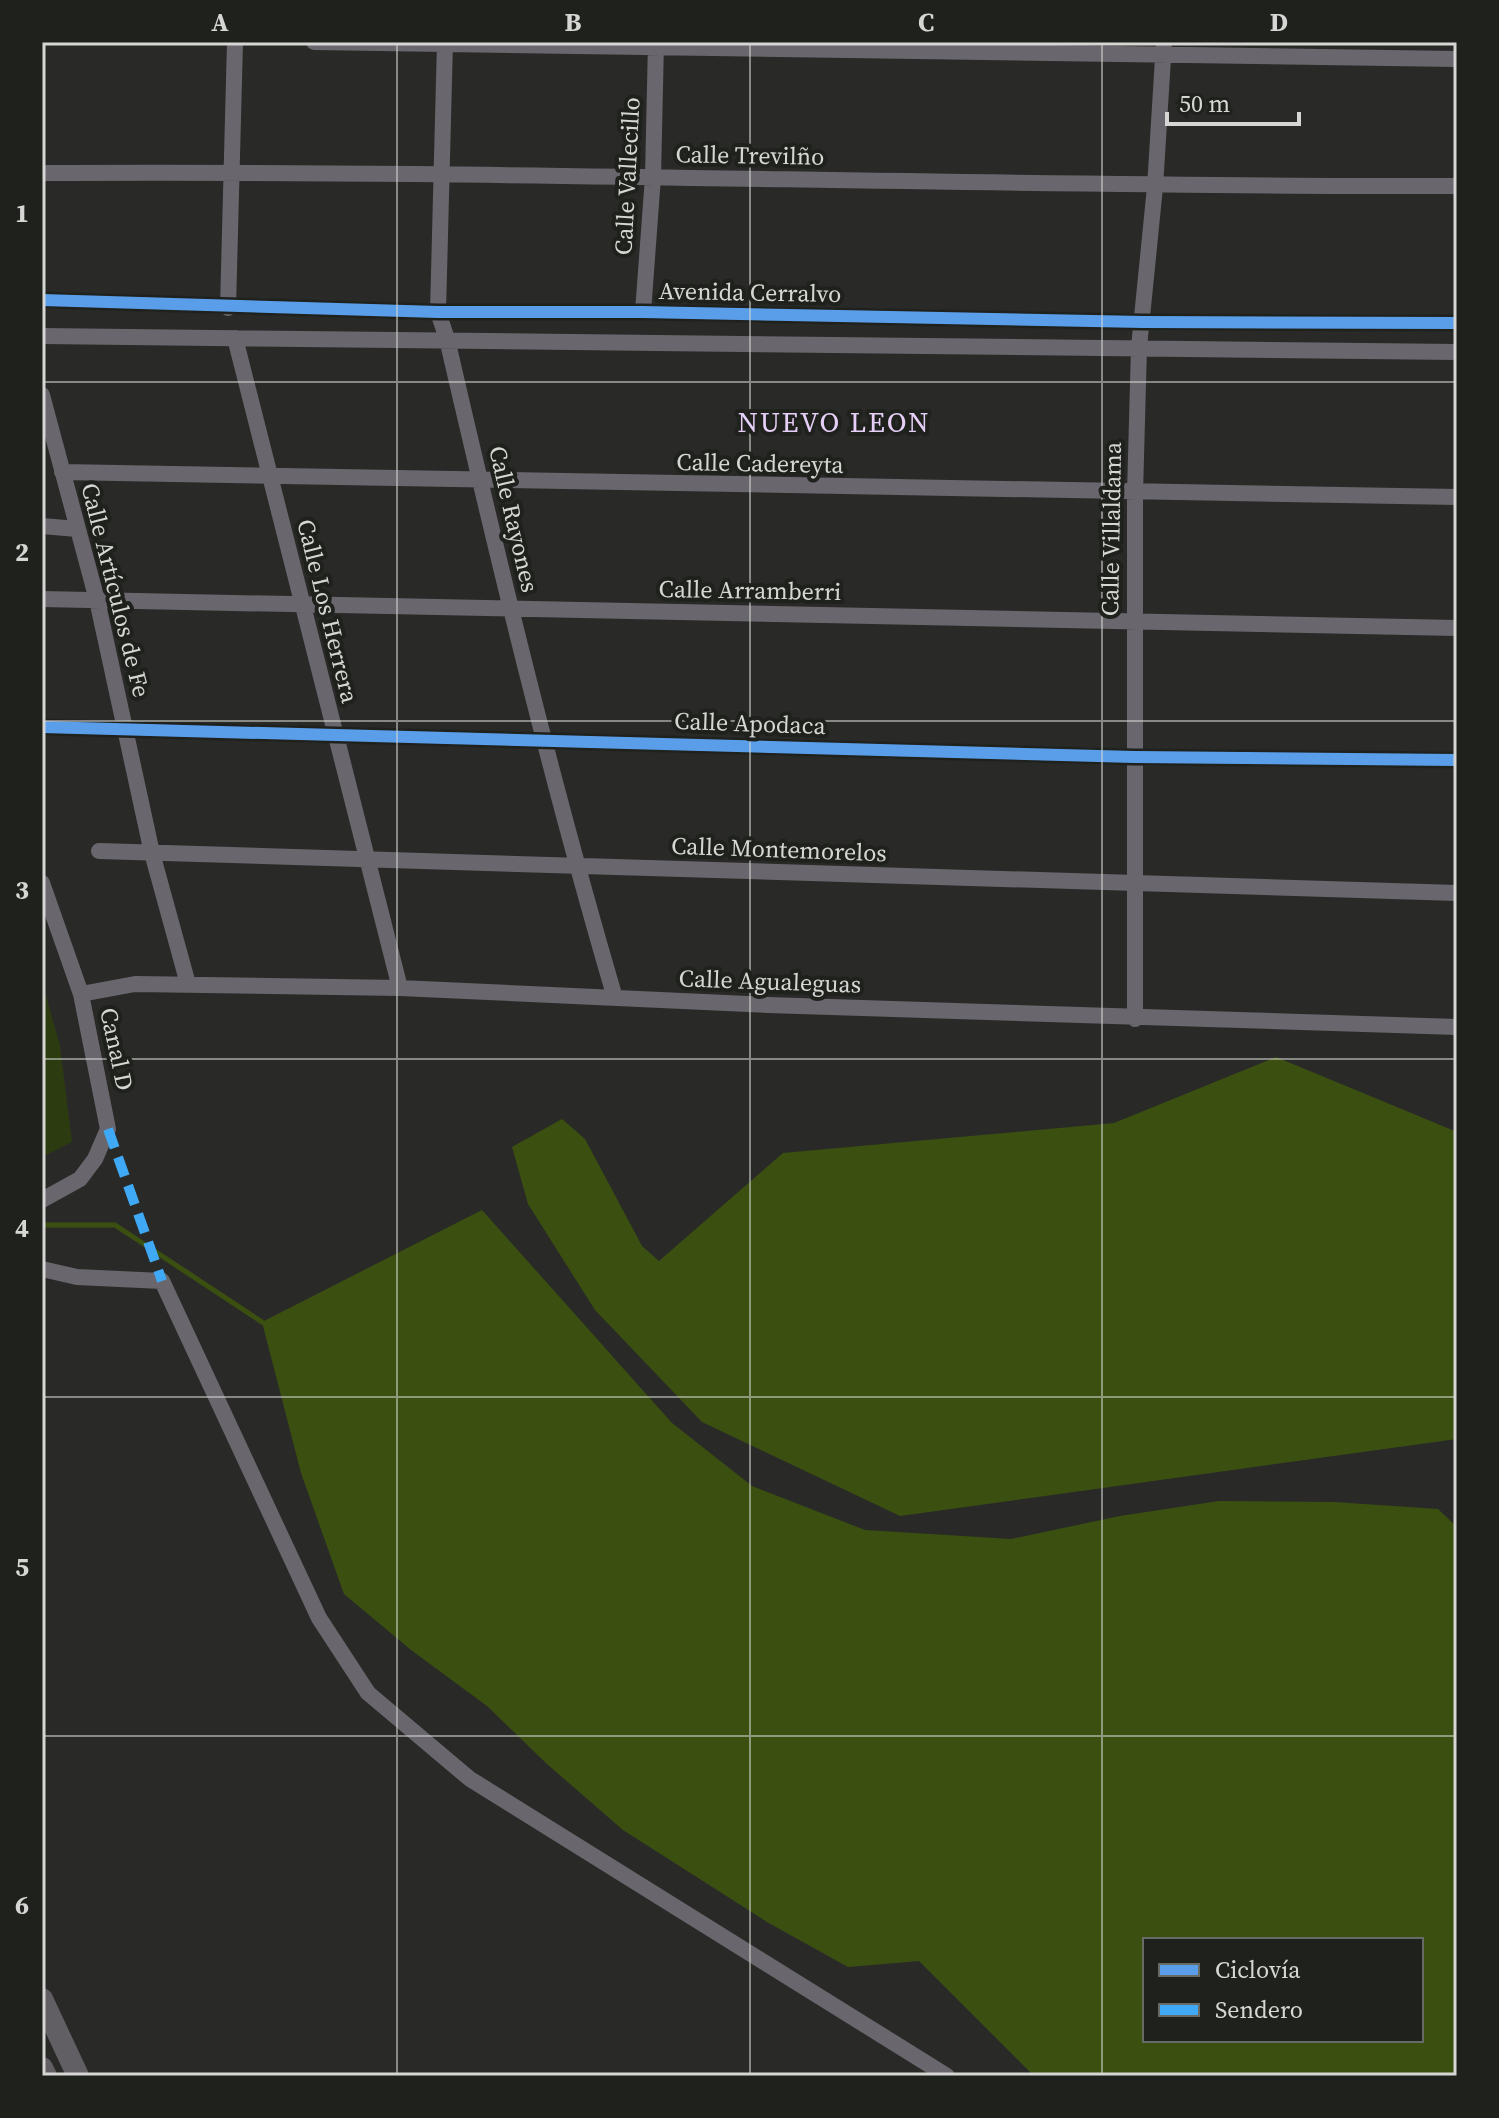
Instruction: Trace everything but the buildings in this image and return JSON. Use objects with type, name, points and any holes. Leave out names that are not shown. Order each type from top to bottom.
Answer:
[{"type":"main road","points":[[42,1999],[78,2076]]},
{"type":"main road","points":[[42,2068],[46,2076]]},
{"type":"street","points":[[228,308],[229,172],[235,42]]},
{"type":"street","points":[[314,42],[1164,49],[1457,59]]},
{"type":"street","name":"Calle Rayones","points":[[444,43],[438,312],[576,866],[615,998]]},
{"type":"street","name":"Calle Vallecillo","points":[[643,312],[653,177],[656,45]]},
{"type":"street","name":"Calle Villaldama","points":[[1135,1019],[1134,622],[1139,347],[1155,187],[1164,49]]},
{"type":"street","name":"Calle Trevilño","points":[[42,173],[442,173],[1155,187],[1457,186]]},
{"type":"street","name":"Avenida Cerralvo","points":[[42,300],[438,312],[1457,323]]},
{"type":"street","points":[[42,336],[1457,352]]},
{"type":"street","name":"Calle Los Herrera","points":[[235,338],[400,988]]},
{"type":"street","name":"Calle Artículos de Fe","points":[[42,395],[97,600],[152,853],[188,984]]},
{"type":"street","name":"Calle Cadereyta","points":[[62,472],[1135,494],[1457,497]]},
{"type":"street","points":[[42,526],[77,529]]},
{"type":"street","name":"Calle Arramberri","points":[[42,599],[1457,628]]},
{"type":"street","name":"Calle Apodaca","points":[[42,727],[544,738],[1134,757],[1457,760]]},
{"type":"street","name":"Calle Montemorelos","points":[[99,851],[1134,886],[1457,893]]},
{"type":"street","name":"Canal D","points":[[42,883],[81,994],[108,1129],[95,1159],[80,1179],[63,1192],[42,1200]]},
{"type":"street","name":"Calle Agualeguas","points":[[81,994],[135,984],[400,988],[1135,1019],[1457,1027]]},
{"type":"street","points":[[42,1269],[77,1277],[162,1281],[319,1618],[368,1693],[470,1779],[947,2076]]},
{"type":"shaded area","points":[[42,981],[60,1046],[72,1142],[42,1157]]},
{"type":"shaded area","points":[[1276,1057],[1457,1132],[1457,1439],[900,1516],[702,1422],[595,1310],[528,1204],[512,1147],[562,1119],[585,1139],[642,1246],[659,1261],[783,1153],[1114,1123]]},
{"type":"shaded area","points":[[482,1210],[672,1423],[752,1486],[865,1530],[1011,1539],[1120,1516],[1219,1501],[1334,1502],[1438,1509],[1457,1527],[1457,2076],[1034,2076],[919,1961],[848,1967],[767,1922],[623,1830],[547,1764],[487,1706],[411,1650],[344,1594],[301,1473],[262,1322]]},
{"type":"waterway","points":[[42,1225],[115,1225],[262,1322]]},
{"type":"marked path","points":[[108,1129],[162,1281]]},
{"type":"cycle path","points":[[42,300],[438,312],[1457,323]]},
{"type":"cycle path","points":[[42,727],[1134,757],[1457,760]]},
{"type":"district","name":"NUEVO LEON","points":[[834,422]]}]
